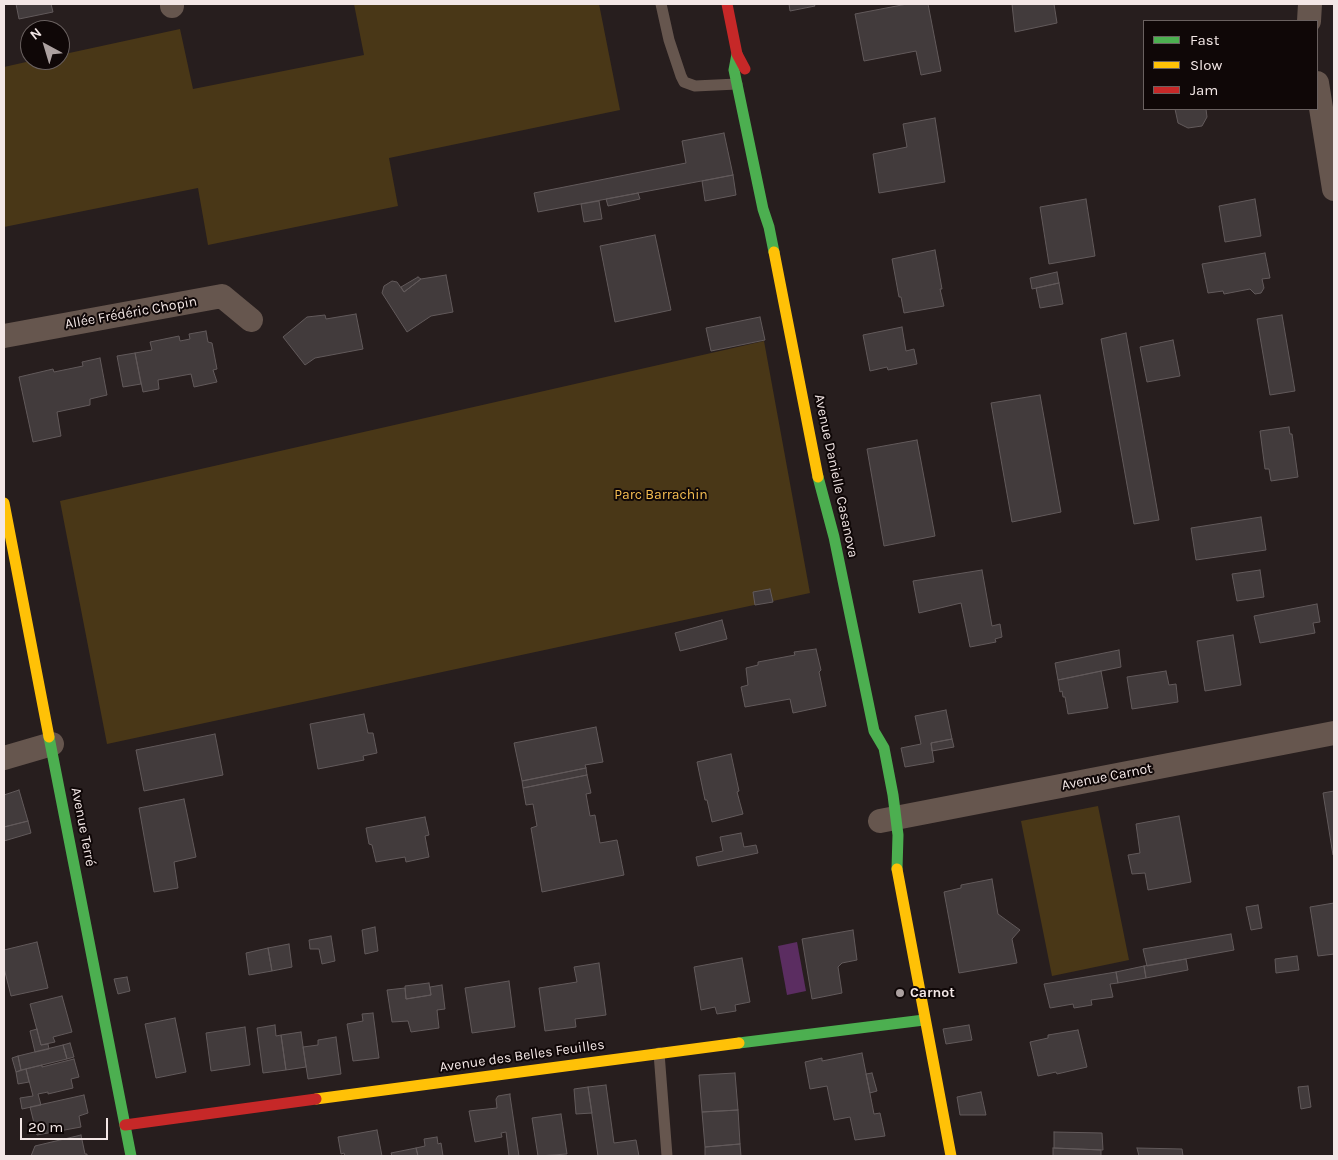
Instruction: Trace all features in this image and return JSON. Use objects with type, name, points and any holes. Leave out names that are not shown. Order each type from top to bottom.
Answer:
[{"type":"street","name":"Avenue Danielle Casanova","points":[[727,4],[737,54],[744,67],[772,206],[769,227]]},
{"type":"street","points":[[1309,20],[1310,4]]},
{"type":"street","name":"Avenue Danielle Casanova","points":[[737,54],[734,70],[763,209],[769,227],[821,491],[834,537],[874,731],[884,748],[884,821],[898,835],[898,872],[950,1156]]},
{"type":"street","points":[[1318,89],[1334,189]]},
{"type":"street","name":"Allée Frédéric Chopin","points":[[4,336],[222,296],[252,320]]},
{"type":"street","name":"Avenue Terré","points":[[4,503],[131,1156]]},
{"type":"street","name":"Avenue Danielle Casanova","points":[[871,746],[874,731]]},
{"type":"street","name":"Avenue Carnot","points":[[884,821],[1334,733]]},
{"type":"street","points":[[4,758],[52,744]]},
{"type":"street","name":"Avenue Danielle Casanova","points":[[888,848],[898,872]]},
{"type":"street","name":"Avenue des Belles Feuilles","points":[[125,1125],[659,1053],[924,1020]]},
{"type":"lane","points":[[661,4],[669,40],[680,76],[684,82],[695,86],[737,84]]},
{"type":"lane","points":[[659,1053],[667,1156]]},
{"type":"green space","points":[[354,4],[599,4],[620,110],[389,158],[398,206],[208,245],[198,188],[4,227],[4,67],[20,63],[20,70],[70,70],[70,53],[180,29],[193,89],[364,55]]},
{"type":"green space","name":"Parc Barrachin","points":[[764,341],[810,593],[107,744],[60,501]]},
{"type":"green space","points":[[1098,806],[1129,960],[1052,976],[1021,821]]},
{"type":"shaded area","points":[[797,942],[806,991],[787,995],[778,946]]},
{"type":"building","points":[[16,4],[51,4],[53,12],[19,19]]},
{"type":"building","points":[[789,4],[814,4],[815,6],[790,11]]},
{"type":"building","points":[[907,4],[928,4],[941,71],[921,75],[916,51],[864,61],[855,14]]},
{"type":"building","points":[[1012,4],[1054,4],[1057,23],[1015,32]]},
{"type":"building","points":[[1175,110],[1206,110],[1207,117],[1202,126],[1188,128],[1178,123]]},
{"type":"building","points":[[935,118],[945,182],[879,193],[873,154],[907,147],[903,124]]},
{"type":"building","points":[[724,133],[733,175],[538,212],[534,193],[686,163],[682,141]]},
{"type":"building","points":[[733,175],[736,195],[705,201],[702,181]]},
{"type":"building","points":[[638,193],[640,199],[608,206],[606,199]]},
{"type":"building","points":[[1086,199],[1095,256],[1049,264],[1040,207]]},
{"type":"building","points":[[1255,199],[1261,236],[1225,242],[1219,206]]},
{"type":"building","points":[[599,201],[602,219],[584,222],[581,204]]},
{"type":"building","points":[[655,235],[671,310],[615,322],[600,246]]},
{"type":"building","points":[[935,250],[944,306],[904,313],[892,259]]},
{"type":"building","points":[[1265,253],[1270,278],[1262,279],[1264,288],[1261,293],[1255,294],[1250,289],[1224,294],[1223,291],[1208,293],[1202,264]]},
{"type":"building","points":[[1057,272],[1059,283],[1032,289],[1030,278]]},
{"type":"building","points":[[446,275],[453,312],[431,316],[407,332],[382,293],[384,286],[392,281],[397,282],[404,292],[421,279]]},
{"type":"building","points":[[418,277],[421,279],[404,292],[401,287]]},
{"type":"building","points":[[1059,283],[1063,304],[1040,308],[1036,288]]},
{"type":"building","points":[[356,314],[363,349],[315,358],[305,365],[283,337],[307,317],[325,315],[326,319]]},
{"type":"building","points":[[1282,315],[1295,391],[1270,395],[1257,319]]},
{"type":"building","points":[[760,317],[765,340],[711,351],[706,328]]},
{"type":"building","points":[[902,327],[906,351],[914,349],[917,364],[888,370],[887,367],[870,371],[863,335]]},
{"type":"building","points":[[206,331],[208,342],[212,343],[217,369],[213,370],[217,382],[194,387],[191,374],[158,380],[159,389],[143,392],[135,353],[152,350],[150,342],[179,336],[180,341],[190,339],[189,334]]},
{"type":"building","points":[[1126,333],[1159,520],[1134,524],[1101,339]]},
{"type":"building","points":[[1173,340],[1180,376],[1147,382],[1140,347]]},
{"type":"building","points":[[135,353],[141,384],[123,387],[117,356]]},
{"type":"building","points":[[100,358],[107,395],[90,399],[90,405],[57,412],[61,436],[33,442],[19,377],[53,369],[54,372],[83,366],[82,362]]},
{"type":"building","points":[[1040,395],[1061,512],[1012,522],[991,403]]},
{"type":"building","points":[[1289,427],[1290,434],[1292,434],[1298,477],[1271,481],[1269,469],[1265,469],[1260,431]]},
{"type":"building","points":[[917,440],[935,536],[884,546],[867,449]]},
{"type":"building","points":[[1261,517],[1266,550],[1196,560],[1191,528]]},
{"type":"building","points":[[982,570],[992,626],[1000,624],[1002,637],[995,639],[996,642],[970,647],[961,603],[919,613],[913,581]]},
{"type":"building","points":[[1260,570],[1264,597],[1237,601],[1232,574]]},
{"type":"building","points":[[770,589],[773,602],[755,605],[753,592]]},
{"type":"building","points":[[1317,604],[1320,622],[1313,623],[1315,633],[1260,643],[1254,616]]},
{"type":"building","points":[[722,620],[727,639],[680,651],[675,633]]},
{"type":"building","points":[[1233,635],[1241,685],[1205,691],[1197,641]]},
{"type":"building","points":[[816,649],[826,706],[793,713],[790,699],[745,707],[741,687],[748,685],[746,668],[758,665],[758,662],[795,655],[794,652]]},
{"type":"building","points":[[1119,650],[1121,667],[1058,680],[1055,663]]},
{"type":"building","points":[[1101,671],[1108,708],[1068,714],[1065,697],[1063,697],[1062,691],[1060,692],[1058,680]]},
{"type":"building","points":[[1166,671],[1169,685],[1176,684],[1178,702],[1132,709],[1127,677]]},
{"type":"building","points":[[946,710],[952,739],[931,743],[934,762],[905,767],[901,748],[921,744],[915,716]]},
{"type":"building","points":[[364,714],[368,733],[373,733],[377,753],[363,756],[364,760],[318,769],[310,724]]},
{"type":"building","points":[[596,727],[603,762],[585,765],[586,768],[522,781],[514,743]]},
{"type":"building","points":[[215,734],[223,775],[144,791],[136,750]]},
{"type":"building","points":[[952,739],[954,747],[932,751],[931,743]]},
{"type":"building","points":[[731,754],[739,791],[737,792],[743,814],[712,822],[697,762]]},
{"type":"building","points":[[586,768],[587,775],[523,788],[522,781]]},
{"type":"building","points":[[587,775],[591,793],[586,794],[590,816],[595,815],[600,843],[617,840],[624,875],[542,892],[531,828],[537,826],[533,804],[526,805],[523,788]]},
{"type":"building","points":[[19,790],[28,821],[4,827],[4,795]]},
{"type":"building","points":[[1334,791],[1334,855],[1333,855],[1323,793]]},
{"type":"building","points":[[184,799],[196,857],[174,862],[178,888],[154,892],[139,808]]},
{"type":"building","points":[[1179,816],[1191,882],[1148,890],[1145,873],[1132,874],[1128,855],[1140,853],[1136,824]]},
{"type":"building","points":[[425,817],[429,835],[425,836],[429,857],[406,862],[405,857],[376,862],[372,845],[369,844],[366,828]]},
{"type":"building","points":[[28,821],[31,833],[4,841],[4,827]]},
{"type":"building","points":[[741,833],[744,847],[756,845],[758,853],[698,866],[696,857],[723,851],[720,837]]},
{"type":"building","points":[[992,879],[998,914],[1020,930],[1012,939],[1017,963],[959,973],[944,892],[961,888],[961,885]]},
{"type":"building","points":[[1334,903],[1334,954],[1318,956],[1310,907]]},
{"type":"building","points":[[1258,905],[1262,928],[1251,930],[1246,907]]},
{"type":"building","points":[[375,927],[378,951],[365,954],[362,930]]},
{"type":"building","points":[[853,930],[857,960],[842,963],[838,967],[842,993],[812,999],[802,939]]},
{"type":"building","points":[[1231,934],[1234,950],[1147,966],[1143,949]]},
{"type":"building","points":[[331,936],[335,961],[322,964],[319,949],[310,949],[309,940]]},
{"type":"building","points":[[37,942],[48,988],[11,996],[4,968],[4,950]]},
{"type":"building","points":[[289,944],[292,967],[272,971],[268,948]]},
{"type":"building","points":[[268,948],[272,971],[249,975],[246,953]]},
{"type":"building","points":[[1297,956],[1299,970],[1276,973],[1275,959]]},
{"type":"building","points":[[742,958],[750,1002],[735,1005],[736,1011],[717,1014],[715,1007],[701,1010],[694,967]]},
{"type":"building","points":[[1186,959],[1188,970],[1146,978],[1144,966]]},
{"type":"building","points":[[599,963],[606,1015],[575,1019],[576,1027],[545,1031],[539,988],[577,982],[574,967]]},
{"type":"building","points":[[1144,966],[1146,978],[1118,983],[1116,972]]},
{"type":"building","points":[[1116,972],[1118,983],[1110,984],[1113,997],[1091,1000],[1092,1005],[1074,1008],[1073,1004],[1050,1008],[1044,984]]},
{"type":"building","points":[[127,977],[130,991],[118,994],[114,979]]},
{"type":"building","points":[[509,981],[515,1027],[472,1033],[465,988]]},
{"type":"building","points":[[429,983],[431,995],[406,999],[405,986]]},
{"type":"building","points":[[442,985],[445,1009],[437,1010],[439,1028],[411,1032],[408,1021],[392,1022],[387,990],[405,988],[406,999],[431,995],[430,987]]},
{"type":"building","points":[[62,996],[72,1032],[53,1037],[55,1042],[41,1045],[30,1004]]},
{"type":"building","points":[[373,1013],[379,1058],[353,1061],[347,1024],[363,1021],[362,1014]]},
{"type":"building","points":[[175,1018],[186,1072],[156,1078],[145,1024]]},
{"type":"building","points":[[275,1025],[276,1036],[281,1035],[286,1070],[263,1073],[257,1028]]},
{"type":"building","points":[[969,1025],[972,1040],[946,1044],[943,1029]]},
{"type":"building","points":[[245,1027],[250,1065],[211,1071],[206,1033]]},
{"type":"building","points":[[37,1029],[41,1045],[48,1044],[49,1049],[35,1052],[30,1031]]},
{"type":"building","points":[[1078,1030],[1087,1067],[1038,1076],[1030,1042],[1048,1038],[1048,1035]]},
{"type":"building","points":[[301,1032],[306,1067],[286,1070],[281,1035]]},
{"type":"building","points":[[336,1037],[341,1074],[308,1079],[303,1047],[318,1045],[318,1040]]},
{"type":"building","points":[[70,1043],[74,1057],[67,1059],[63,1045]]},
{"type":"building","points":[[63,1045],[67,1059],[21,1070],[18,1056]]},
{"type":"building","points":[[862,1053],[874,1114],[880,1113],[885,1136],[855,1140],[850,1117],[834,1120],[827,1086],[810,1089],[805,1062],[822,1058],[822,1061]]},
{"type":"building","points":[[18,1056],[21,1070],[16,1072],[12,1058]]},
{"type":"building","points":[[74,1059],[79,1077],[71,1079],[73,1088],[48,1094],[48,1092],[38,1094],[41,1105],[22,1109],[20,1098],[33,1096],[26,1069]]},
{"type":"building","points":[[26,1069],[29,1082],[18,1084],[16,1072]]},
{"type":"building","points":[[735,1073],[738,1110],[702,1112],[699,1075]]},
{"type":"building","points":[[872,1073],[877,1091],[870,1093],[866,1074]]},
{"type":"building","points":[[606,1085],[614,1143],[636,1140],[639,1156],[598,1156],[588,1087]]},
{"type":"building","points":[[1308,1086],[1311,1107],[1301,1109],[1298,1087]]},
{"type":"building","points":[[588,1087],[592,1113],[576,1114],[574,1089]]},
{"type":"building","points":[[981,1092],[986,1115],[960,1115],[957,1097]]},
{"type":"building","points":[[510,1094],[519,1156],[509,1156],[506,1132],[501,1133],[502,1137],[475,1142],[469,1111],[497,1108],[496,1099],[498,1096]]},
{"type":"building","points":[[84,1095],[88,1113],[79,1116],[81,1127],[37,1135],[30,1107]]},
{"type":"building","points":[[738,1110],[740,1144],[705,1147],[702,1112]]},
{"type":"building","points":[[561,1114],[567,1154],[538,1156],[532,1118]]},
{"type":"building","points":[[377,1130],[382,1156],[345,1156],[344,1153],[341,1154],[338,1137]]},
{"type":"building","points":[[1054,1132],[1102,1133],[1103,1150],[1054,1148]]},
{"type":"building","points":[[81,1135],[87,1156],[31,1156],[35,1146]]},
{"type":"building","points":[[437,1137],[438,1144],[441,1143],[443,1156],[418,1156],[416,1148],[425,1146],[424,1139]]},
{"type":"building","points":[[740,1144],[741,1156],[705,1156],[705,1147]]},
{"type":"building","points":[[416,1148],[418,1156],[392,1156],[391,1153]]},
{"type":"building","points":[[1053,1148],[1101,1150],[1101,1156],[1053,1156]]},
{"type":"building","points":[[1137,1148],[1182,1149],[1183,1156],[1139,1156]]},
{"type":"traffic: fast","points":[[737,54],[734,70],[763,209],[774,252]]},
{"type":"traffic: fast","points":[[818,477],[834,537],[874,731],[884,748],[898,835],[897,869]]},
{"type":"traffic: fast","points":[[49,737],[131,1156]]},
{"type":"traffic: fast","points":[[739,1043],[924,1020]]},
{"type":"traffic: slow","points":[[774,252],[818,477]]},
{"type":"traffic: slow","points":[[4,503],[49,737]]},
{"type":"traffic: slow","points":[[897,869],[951,1156]]},
{"type":"traffic: slow","points":[[316,1099],[739,1043]]},
{"type":"traffic: jam","points":[[727,4],[737,54],[745,69]]},
{"type":"traffic: jam","points":[[125,1125],[316,1099]]},
{"type":"place","name":"Carnot","points":[[900,993]]}]
